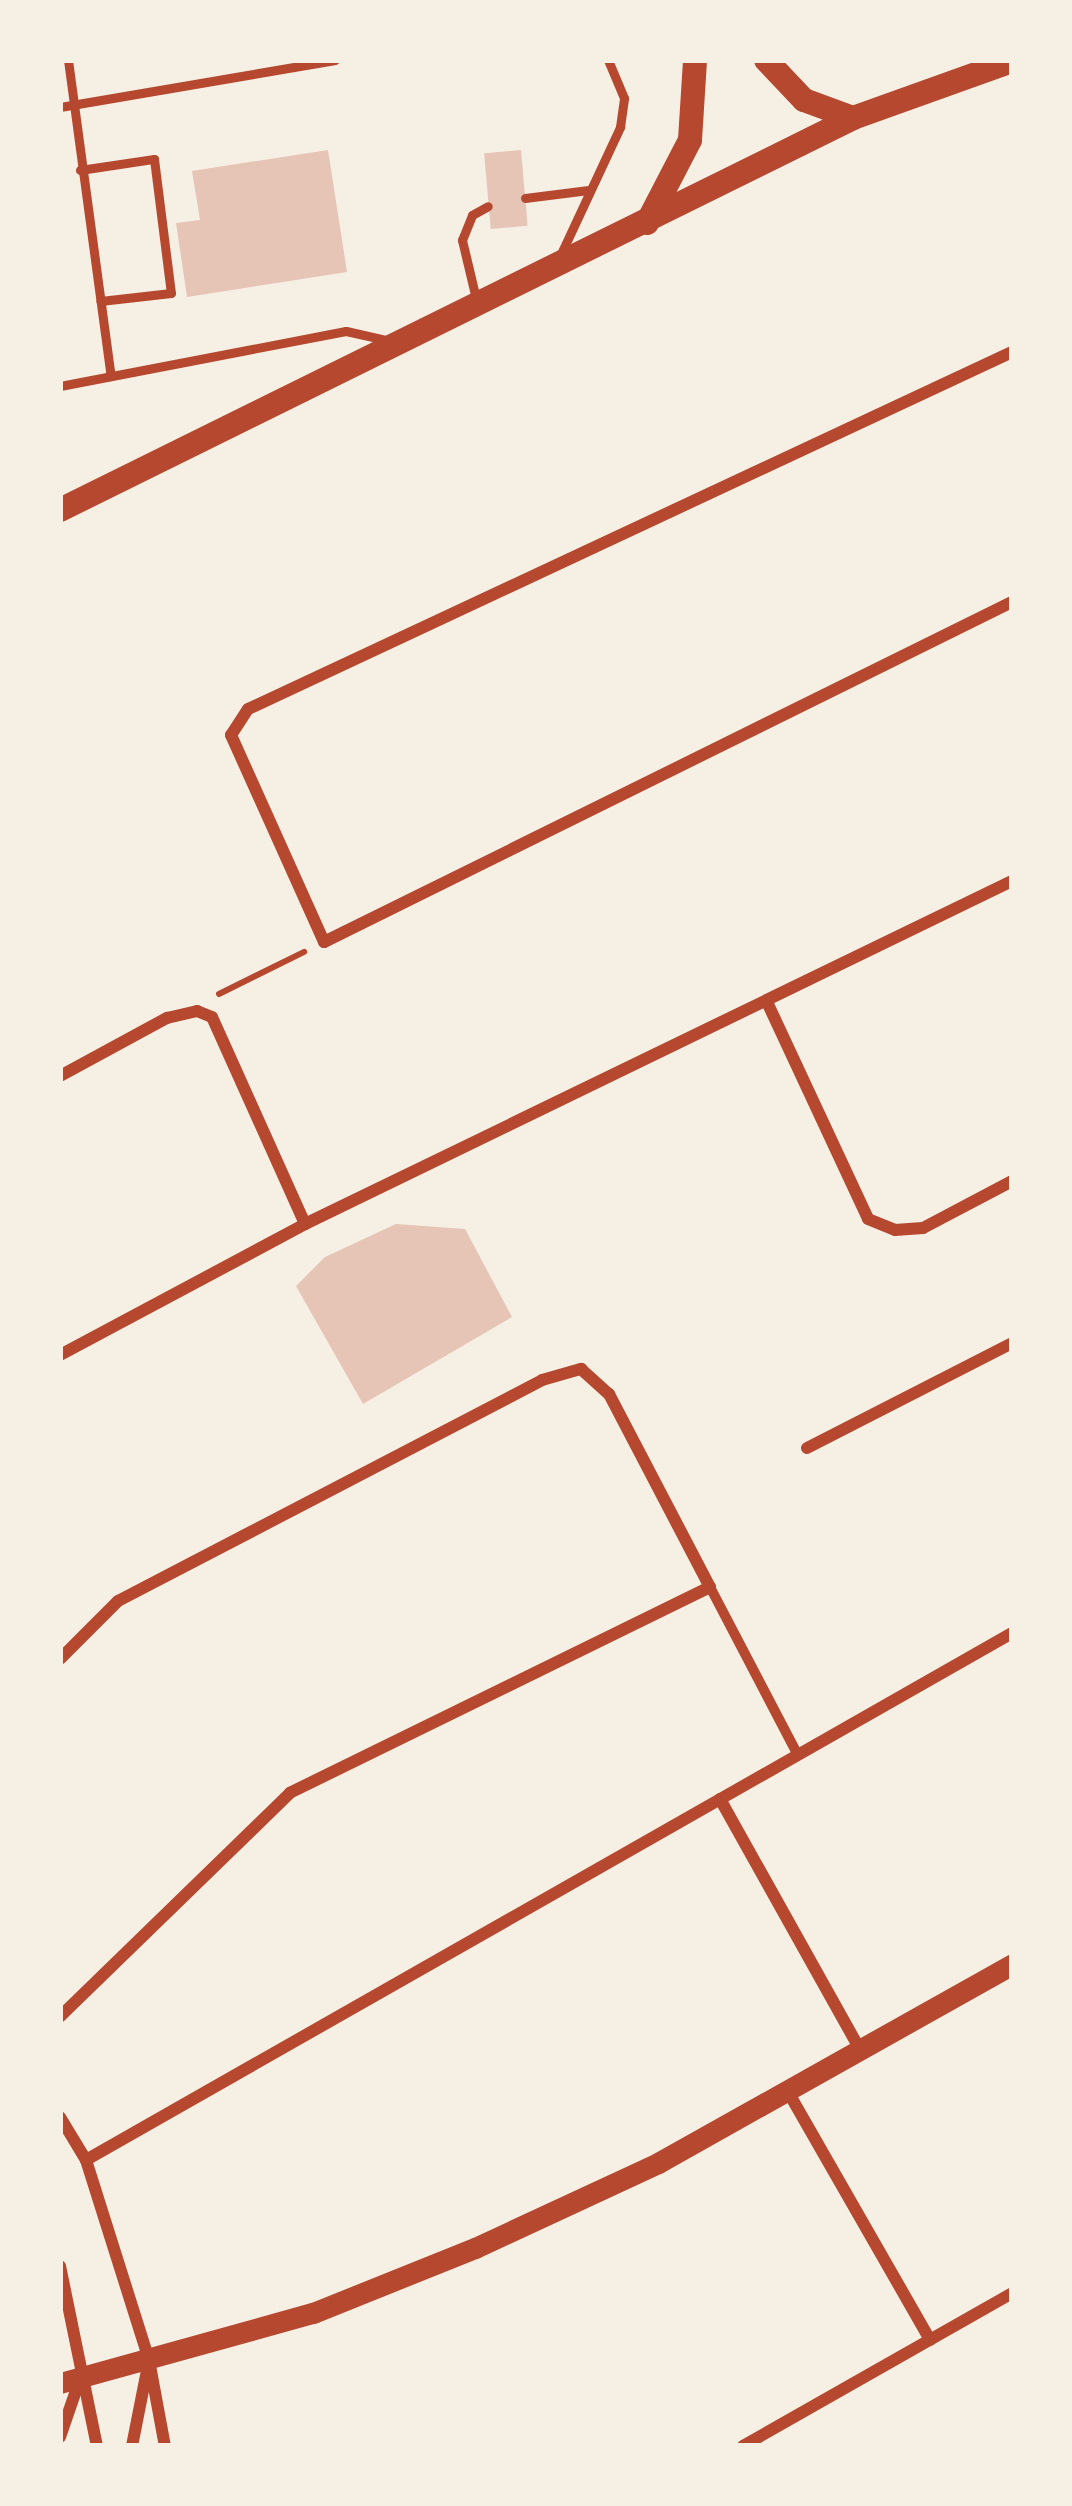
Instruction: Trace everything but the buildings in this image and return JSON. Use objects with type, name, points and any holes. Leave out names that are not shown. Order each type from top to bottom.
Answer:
[{"type":"main road","points":[[647,223],[690,140],[695,60]]},
{"type":"main road","points":[[766,60],[804,100],[853,118]]},
{"type":"main road","points":[[60,510],[408,344],[853,118],[1012,61]]},
{"type":"street","points":[[1012,352],[236,719],[231,735],[324,942],[1012,602]]},
{"type":"street","points":[[60,1355],[305,1224],[1012,881]]},
{"type":"street","points":[[767,1002],[868,1219],[895,1230],[923,1228],[1012,1180]]},
{"type":"street","points":[[60,1076],[167,1018],[197,1011],[224,1031],[305,1224]]},
{"type":"street","points":[[807,1448],[1012,1343]]},
{"type":"street","points":[[60,1658],[118,1601],[542,1380],[581,1369],[609,1394],[798,1755]]},
{"type":"street","points":[[60,2017],[290,1793],[710,1587]]},
{"type":"street","points":[[86,2160],[1012,1634]]},
{"type":"street","points":[[720,1799],[860,2049]]},
{"type":"street","points":[[70,2380],[313,2313],[475,2248],[658,2163],[1012,1964]]},
{"type":"street","points":[[787,2090],[930,2340]]},
{"type":"street","points":[[60,2117],[86,2160],[149,2360],[165,2446]]},
{"type":"street","points":[[60,2266],[70,2380],[60,2437]]},
{"type":"street","points":[[743,2446],[1012,2293]]},
{"type":"street","points":[[132,2446],[149,2360]]},
{"type":"street","points":[[70,2380],[97,2446]]},
{"type":"lane","points":[[68,60],[65,106],[80,170],[111,376]]},
{"type":"lane","points":[[65,106],[335,60]]},
{"type":"lane","points":[[556,268],[620,127],[624,98],[608,60]]},
{"type":"lane","points":[[80,170],[154,159],[171,293],[100,301]]},
{"type":"lane","points":[[525,198],[588,190]]},
{"type":"lane","points":[[478,309],[462,240],[472,214],[488,206]]},
{"type":"lane","points":[[60,386],[346,332],[408,344]]},
{"type":"path","points":[[197,1011],[231,986],[324,942]]}]
